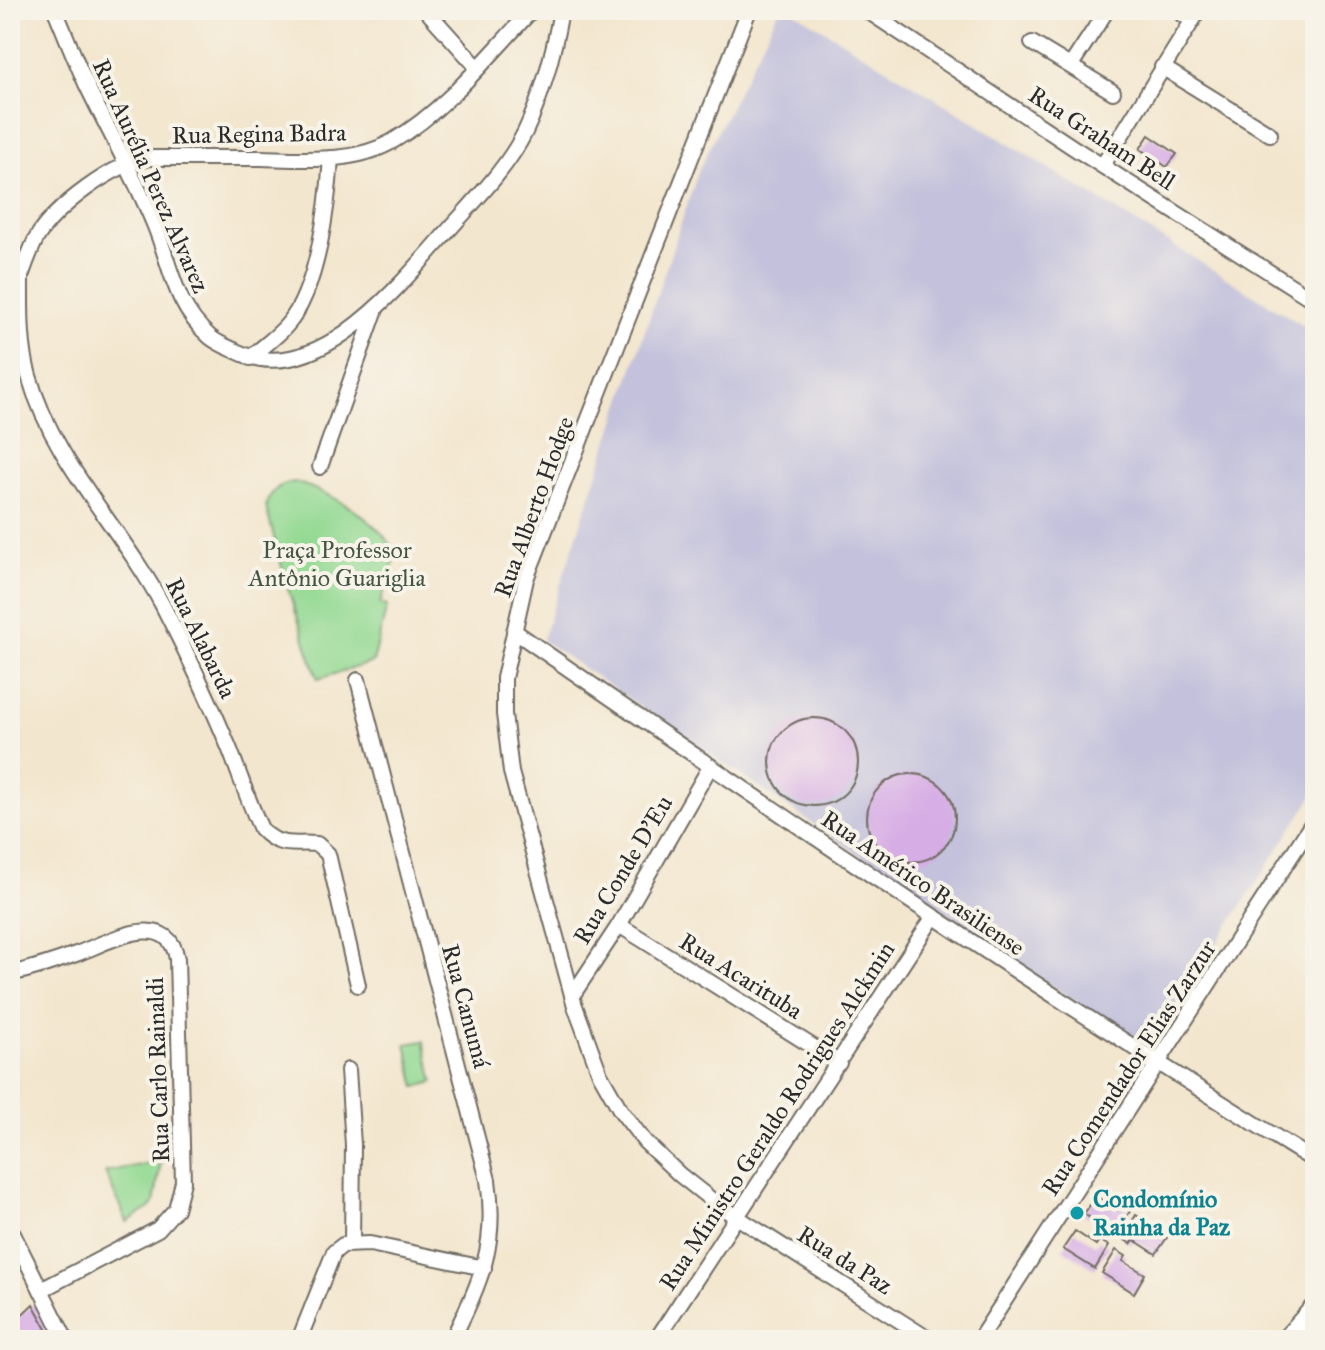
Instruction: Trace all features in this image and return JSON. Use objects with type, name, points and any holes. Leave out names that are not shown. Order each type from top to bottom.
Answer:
[{"type":"main road","points":[[1289,1340],[1315,1311]]},
{"type":"street","name":"Rua Aurélia Perez Alvarez","points":[[55,10],[155,225],[179,298],[193,320],[212,340],[250,358],[289,359],[316,350],[376,309],[497,175],[526,131],[555,43],[561,10]]},
{"type":"street","points":[[426,10],[478,68]]},
{"type":"street","name":"Rua Regina Badra","points":[[10,309],[36,238],[52,218],[109,172],[126,163],[160,158],[331,158],[359,154],[392,142],[425,118],[478,68],[532,10]]},
{"type":"street","name":"Rua Alberto Hodge","points":[[736,1216],[680,1175],[645,1142],[621,1111],[600,1074],[572,996],[511,772],[504,714],[504,678],[526,579],[749,10]]},
{"type":"street","points":[[1071,65],[1107,10]]},
{"type":"street","points":[[1103,165],[1196,15],[1176,10]]},
{"type":"street","name":"Rua Graham Bell","points":[[876,13],[1103,165],[1315,301]]},
{"type":"street","points":[[1032,43],[1113,92]]},
{"type":"street","points":[[1162,67],[1270,134]]},
{"type":"street","points":[[250,358],[287,326],[306,292],[328,198],[331,158]]},
{"type":"street","name":"Rua Alabarda","points":[[21,279],[23,351],[29,377],[60,450],[131,552],[163,607],[229,749],[261,829],[271,839],[290,845],[317,844],[328,854],[358,985]]},
{"type":"street","points":[[320,467],[376,309]]},
{"type":"street","name":"Rua Américo Brasiliense","points":[[514,631],[710,767],[1159,1065],[1315,1161]]},
{"type":"street","name":"Rua Canumá","points":[[358,680],[488,1180],[493,1223],[484,1268],[452,1340]]},
{"type":"street","name":"Rua Conde D'Eu","points":[[572,996],[619,925],[710,767]]},
{"type":"street","name":"Rua Comendador Elias Zarzur","points":[[979,1340],[1315,819]]},
{"type":"street","name":"Rua Ministro Geraldo Rodrigues Alckmin","points":[[656,1340],[934,916]]},
{"type":"street","name":"Rua Acarituba","points":[[619,925],[839,1063]]},
{"type":"street","name":"Rua Carlo Rainaldi","points":[[10,974],[79,953],[123,934],[137,932],[152,932],[165,937],[172,943],[177,959],[183,1182],[176,1209],[158,1229],[41,1290]]},
{"type":"street","points":[[348,1070],[353,1145],[352,1243]]},
{"type":"street","name":"Rua da Paz","points":[[736,1216],[930,1340]]},
{"type":"street","points":[[10,1228],[66,1340]]},
{"type":"street","points":[[299,1340],[334,1252],[343,1245],[370,1244],[484,1268]]},
{"type":"shaded area","points":[[779,10],[792,10],[1315,333],[1315,793],[1147,1050],[542,640],[699,169]]},
{"type":"green space","name":"Praça Professor Antônio Guariglia","points":[[295,482],[325,494],[365,518],[397,553],[380,604],[387,606],[373,662],[318,679],[287,586],[266,507],[276,489]]},
{"type":"green space","points":[[424,1041],[434,1082],[416,1087],[406,1044]]},
{"type":"green space","points":[[161,1161],[154,1203],[127,1222],[105,1172]]},
{"type":"building","points":[[1149,135],[1177,154],[1167,167],[1140,149]]},
{"type":"building","points":[[814,718],[831,721],[845,731],[855,745],[858,762],[855,779],[845,793],[831,803],[814,806],[797,803],[783,793],[773,779],[770,762],[773,745],[783,731],[797,721]]},
{"type":"building","points":[[902,774],[920,774],[936,781],[948,793],[955,809],[955,827],[948,843],[936,855],[920,862],[902,862],[886,855],[874,843],[867,827],[867,809],[874,793],[886,781]]},
{"type":"building","points":[[1096,1196],[1117,1210],[1120,1205],[1130,1211],[1116,1234],[1084,1214]]},
{"type":"building","points":[[1136,1215],[1168,1236],[1156,1254],[1134,1240],[1131,1244],[1122,1238]]},
{"type":"building","points":[[1075,1231],[1096,1245],[1099,1240],[1109,1246],[1095,1269],[1063,1249]]},
{"type":"building","points":[[1116,1250],[1126,1256],[1123,1261],[1145,1274],[1134,1293],[1102,1273]]},
{"type":"building","points":[[33,1304],[53,1340],[10,1340],[10,1326]]},
{"type":"place","name":"Condomínio Rainha da Paz","points":[[1077,1213]]}]
